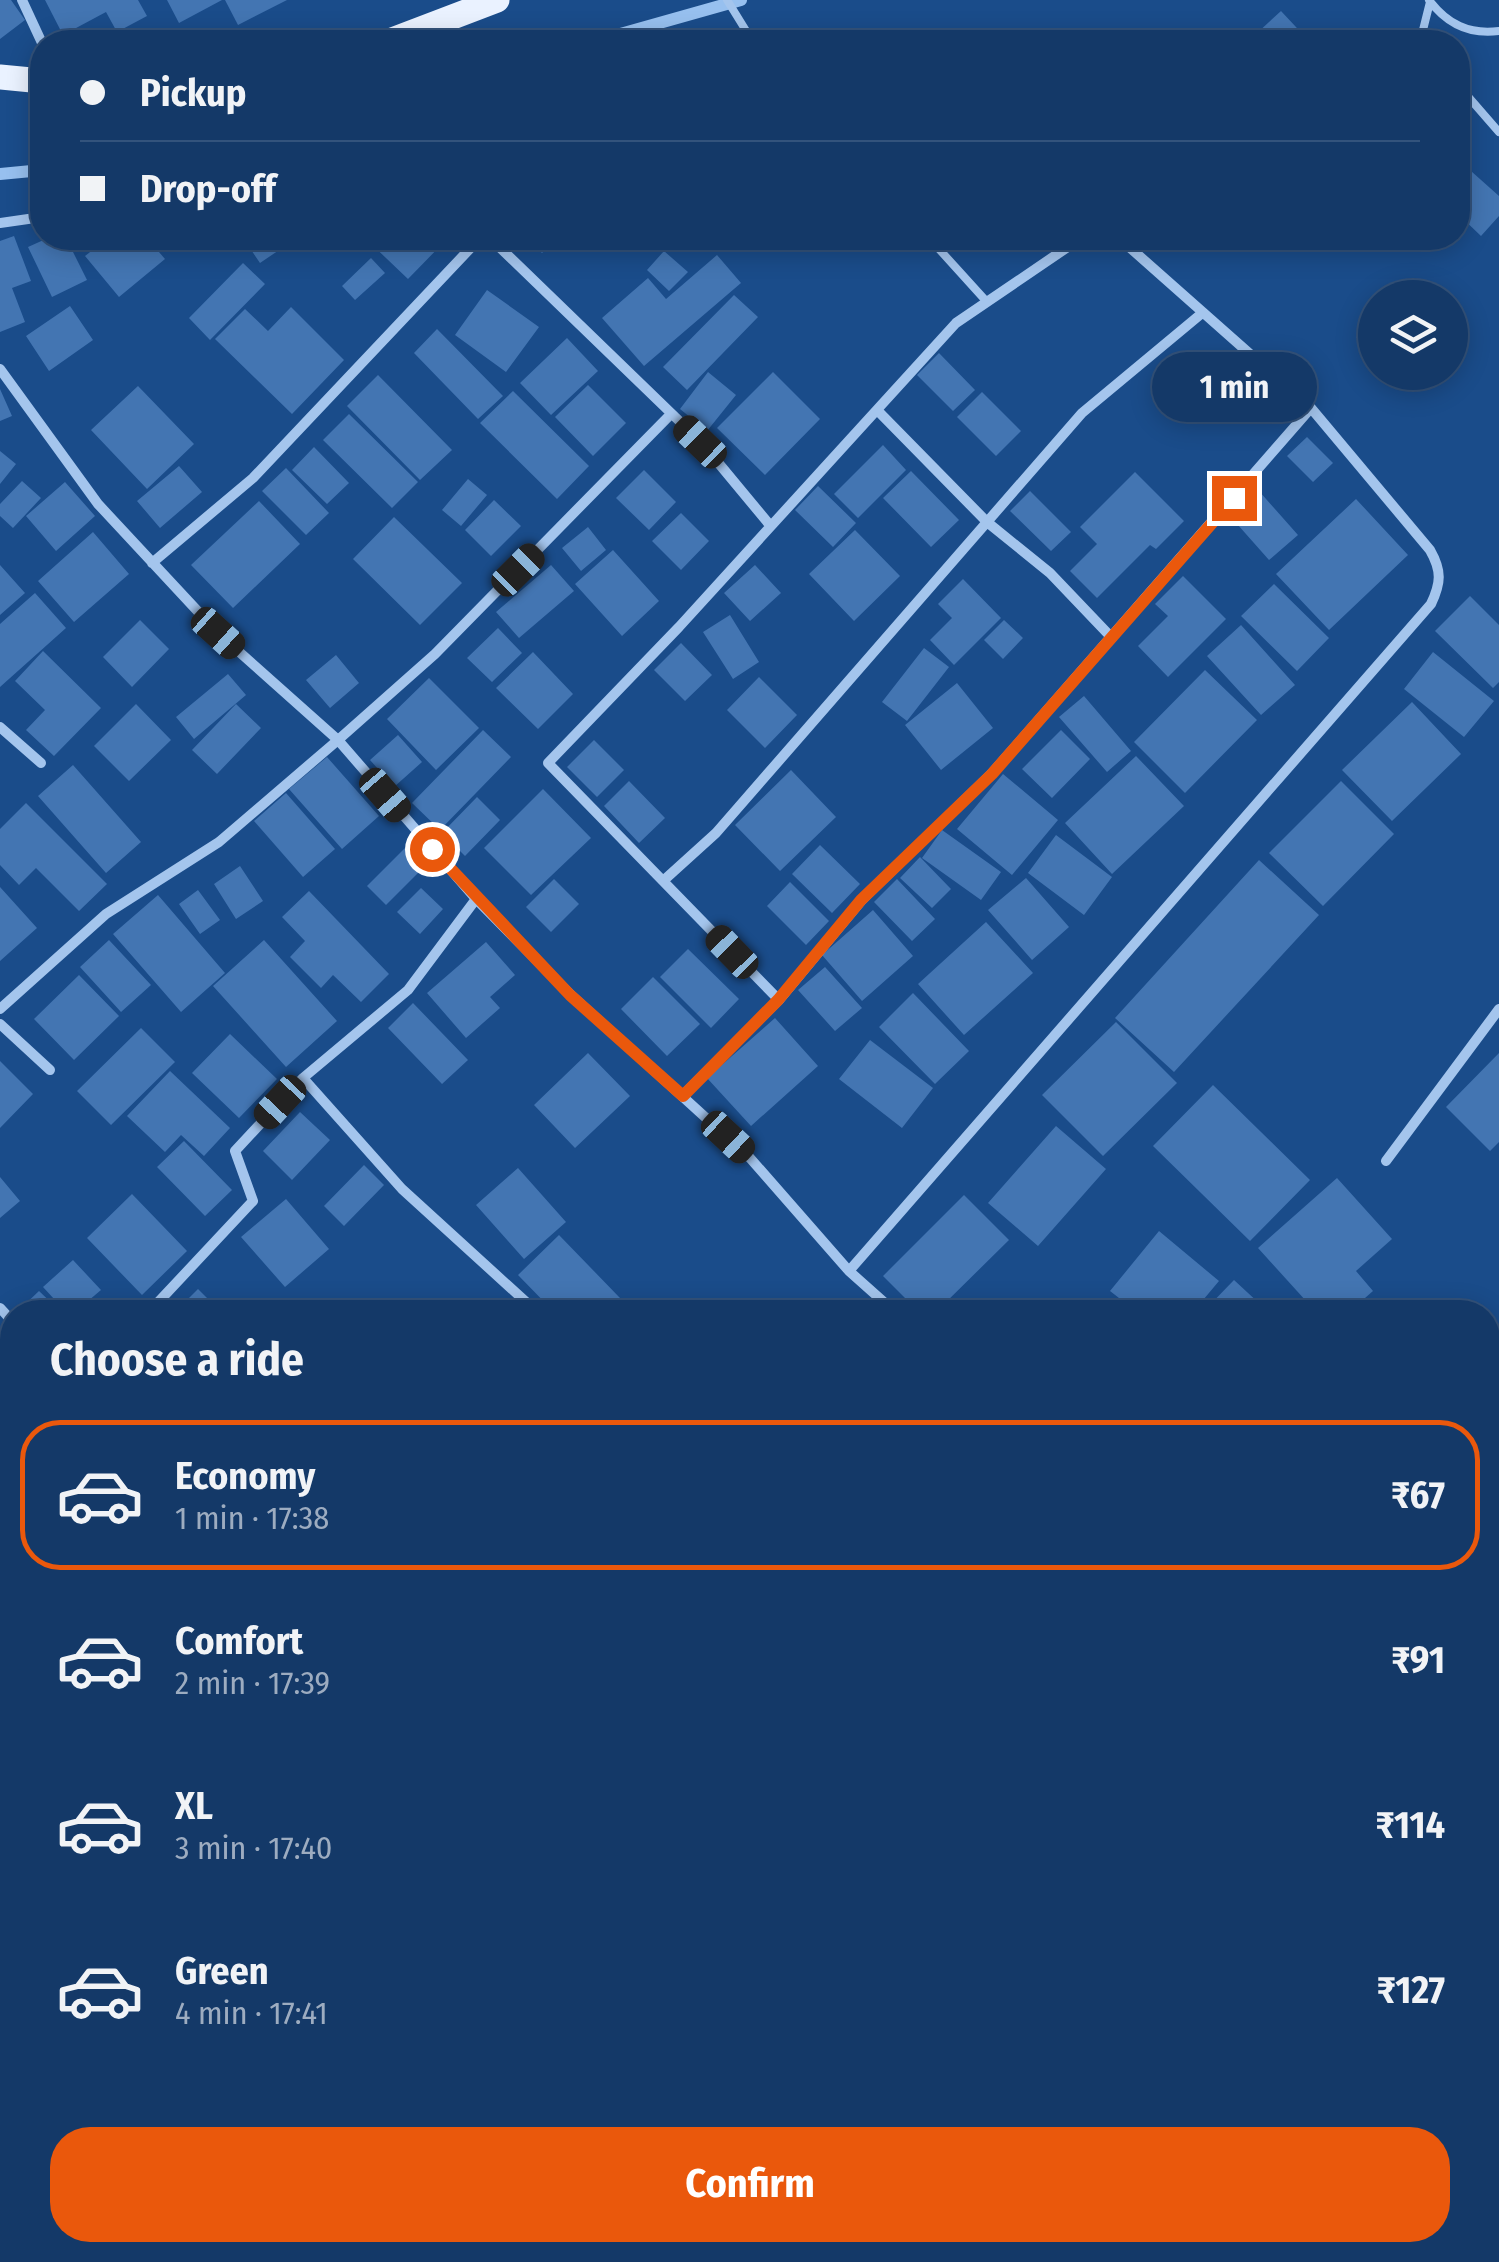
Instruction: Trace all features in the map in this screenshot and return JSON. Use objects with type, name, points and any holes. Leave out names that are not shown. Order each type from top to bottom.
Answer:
[{"type":"main road","points":[[417,30],[486,2]]},
{"type":"main road","points":[[0,77],[30,79]]},
{"type":"street","points":[[22,0],[36,30]]},
{"type":"street","points":[[0,223],[30,219]]},
{"type":"street","points":[[152,563],[253,478],[469,250]]},
{"type":"street","points":[[502,250],[670,414],[769,524]]},
{"type":"street","points":[[778,1000],[548,763],[679,628],[769,524],[878,412],[956,323],[1064,250]]},
{"type":"street","points":[[849,1272],[1431,604],[1440,585],[1439,566],[1430,550],[1311,408],[1132,250]]},
{"type":"street","points":[[663,881],[716,833],[1082,412],[1201,314]]},
{"type":"street","points":[[0,368],[98,504],[218,633],[338,740],[476,899],[570,995],[750,1158],[849,1272],[881,1300]]},
{"type":"street","points":[[683,1096],[778,1000],[861,900],[992,774],[1311,408]]},
{"type":"street","points":[[878,412],[987,522],[1050,574],[1112,638]]},
{"type":"street","points":[[0,1009],[106,914],[219,842],[338,740],[434,654],[670,414]]},
{"type":"street","points":[[0,727],[41,762]]},
{"type":"street","points":[[159,1300],[253,1200],[235,1151],[303,1078],[408,990],[476,899]]},
{"type":"street","points":[[1386,1161],[1499,1008]]},
{"type":"street","points":[[0,1024],[50,1070]]},
{"type":"street","points":[[303,1078],[402,1189],[524,1300]]},
{"type":"lane","points":[[727,0],[743,30]]},
{"type":"lane","points":[[1429,1],[1444,18],[1463,29],[1499,31]]},
{"type":"lane","points":[[1423,30],[1429,1]]},
{"type":"lane","points":[[1470,99],[1499,132]]},
{"type":"lane","points":[[940,250],[988,302]]},
{"type":"building","points":[[0,0],[11,0],[25,20],[0,39]]},
{"type":"building","points":[[45,0],[138,0],[147,16],[116,30],[106,12],[72,30],[60,30]]},
{"type":"building","points":[[167,0],[222,0],[179,23]]},
{"type":"building","points":[[225,0],[287,0],[238,25]]},
{"type":"building","points":[[1281,11],[1299,30],[1260,30]]},
{"type":"building","points":[[1470,170],[1499,196],[1499,216],[1481,236],[1470,225]]},
{"type":"building","points":[[14,236],[31,281],[12,288],[25,322],[0,332],[0,241]]},
{"type":"building","points":[[28,247],[72,250],[87,280],[52,297]]},
{"type":"building","points":[[93,250],[157,250],[165,259],[119,297],[85,256]]},
{"type":"building","points":[[251,250],[279,250],[260,263]]},
{"type":"building","points":[[378,250],[436,250],[408,279]]},
{"type":"building","points":[[664,251],[688,272],[669,291],[647,270]]},
{"type":"building","points":[[717,255],[741,283],[644,366],[602,318],[648,278],[666,299]]},
{"type":"building","points":[[371,258],[385,273],[355,300],[342,286]]},
{"type":"building","points":[[243,263],[265,284],[210,340],[189,318]]},
{"type":"building","points":[[487,290],[539,327],[506,372],[455,335]]},
{"type":"building","points":[[734,295],[758,317],[687,390],[663,367]]},
{"type":"building","points":[[70,306],[93,340],[49,371],[26,336]]},
{"type":"building","points":[[291,307],[344,360],[292,414],[215,339],[245,309],[268,331]]},
{"type":"building","points":[[437,329],[503,396],[478,419],[414,353]]},
{"type":"building","points":[[567,338],[598,371],[551,415],[520,383]]},
{"type":"building","points":[[939,353],[975,390],[953,411],[917,375]]},
{"type":"building","points":[[708,372],[736,395],[707,431],[680,409]]},
{"type":"building","points":[[773,372],[820,419],[765,475],[717,428]]},
{"type":"building","points":[[378,375],[452,450],[420,480],[347,406]]},
{"type":"building","points":[[588,385],[626,423],[593,456],[555,417]]},
{"type":"building","points":[[138,386],[194,444],[147,489],[91,430]]},
{"type":"building","points":[[0,389],[12,416],[0,421]]},
{"type":"building","points":[[513,391],[589,466],[557,499],[480,423]]},
{"type":"building","points":[[982,392],[1021,431],[996,456],[957,417]]},
{"type":"building","points":[[349,414],[418,482],[392,508],[323,440]]},
{"type":"building","points":[[1307,437],[1333,463],[1313,482],[1287,456]]},
{"type":"building","points":[[883,445],[906,470],[858,518],[834,494]]},
{"type":"building","points":[[314,447],[349,483],[327,504],[292,470]]},
{"type":"building","points":[[0,451],[16,464],[0,484]]},
{"type":"building","points":[[179,466],[202,492],[160,528],[137,501]]},
{"type":"building","points":[[286,468],[329,513],[306,535],[262,491]]},
{"type":"building","points":[[644,470],[676,502],[649,530],[616,498]]},
{"type":"building","points":[[911,471],[959,520],[931,547],[883,498]]},
{"type":"building","points":[[1135,472],[1184,521],[1156,549],[1150,545],[1097,598],[1070,571],[1097,544],[1080,527]]},
{"type":"building","points":[[468,479],[487,495],[461,526],[442,510]]},
{"type":"building","points":[[22,481],[41,498],[13,528],[0,516],[0,504]]},
{"type":"building","points":[[65,482],[95,516],[56,551],[26,516]]},
{"type":"building","points":[[818,486],[856,523],[833,547],[795,510]]},
{"type":"building","points":[[1030,491],[1071,532],[1051,551],[1010,511]]},
{"type":"building","points":[[1259,491],[1298,535],[1269,560],[1230,516]]},
{"type":"building","points":[[1356,499],[1408,555],[1329,630],[1276,574]]},
{"type":"building","points":[[494,500],[521,526],[491,556],[465,530]]},
{"type":"building","points":[[259,501],[300,544],[233,608],[191,565]]},
{"type":"building","points":[[681,513],[709,541],[681,570],[652,541]]},
{"type":"building","points":[[394,517],[462,583],[420,625],[353,559]]},
{"type":"building","points":[[588,527],[606,550],[581,571],[562,548]]},
{"type":"building","points":[[855,530],[900,576],[854,621],[809,574]]},
{"type":"building","points":[[93,532],[129,574],[74,622],[38,581]]},
{"type":"building","points":[[613,550],[659,601],[622,636],[575,584]]},
{"type":"building","points":[[0,565],[25,593],[0,615]]},
{"type":"building","points":[[551,565],[574,591],[519,638],[496,612]]},
{"type":"building","points":[[755,565],[781,593],[750,621],[724,593]]},
{"type":"building","points":[[1183,576],[1226,619],[1168,677],[1138,646],[1168,616],[1155,604]]},
{"type":"building","points":[[963,579],[1001,618],[954,665],[930,640],[952,618],[938,604]]},
{"type":"building","points":[[1274,584],[1329,638],[1297,671],[1241,616]]},
{"type":"building","points":[[35,593],[66,628],[0,687],[0,624]]},
{"type":"building","points":[[1470,596],[1499,625],[1499,682],[1493,688],[1435,631]]},
{"type":"building","points":[[730,615],[759,662],[733,679],[703,632]]},
{"type":"building","points":[[140,620],[169,649],[132,687],[103,657]]},
{"type":"building","points":[[1004,620],[1023,638],[1003,659],[984,640]]},
{"type":"building","points":[[1241,625],[1295,685],[1261,715],[1207,656]]},
{"type":"building","points":[[498,628],[522,653],[492,682],[467,658]]},
{"type":"building","points":[[681,643],[712,675],[685,701],[654,670]]},
{"type":"building","points":[[924,648],[949,667],[907,721],[882,702]]},
{"type":"building","points":[[43,651],[101,708],[54,756],[26,730],[45,710],[15,681]]},
{"type":"building","points":[[533,652],[573,694],[538,729],[496,688]]},
{"type":"building","points":[[1433,652],[1494,701],[1464,737],[1404,689]]},
{"type":"building","points":[[336,655],[359,683],[330,708],[306,680]]},
{"type":"building","points":[[1205,670],[1257,720],[1185,793],[1134,742]]},
{"type":"building","points":[[228,674],[246,695],[194,739],[176,717]]},
{"type":"building","points":[[759,677],[797,715],[765,748],[727,710]]},
{"type":"building","points":[[429,678],[479,728],[436,770],[387,719]]},
{"type":"building","points":[[957,683],[993,728],[941,770],[905,725]]},
{"type":"building","points":[[1084,696],[1131,751],[1107,772],[1059,717]]},
{"type":"building","points":[[1412,702],[1461,754],[1392,821],[1342,770]]},
{"type":"building","points":[[136,704],[171,740],[129,781],[94,746]]},
{"type":"building","points":[[236,704],[261,728],[217,774],[192,750]]},
{"type":"building","points":[[483,730],[511,757],[440,830],[412,803]]},
{"type":"building","points":[[1061,730],[1090,759],[1052,798],[1022,769]]},
{"type":"building","points":[[398,735],[422,762],[394,787],[370,760]]},
{"type":"building","points":[[594,740],[624,770],[597,797],[567,767]]},
{"type":"building","points":[[1136,756],[1184,806],[1112,874],[1065,823]]},
{"type":"building","points":[[327,757],[379,816],[342,849],[289,789]]},
{"type":"building","points":[[73,765],[141,842],[106,873],[38,796]]},
{"type":"building","points":[[791,770],[836,817],[780,871],[735,825]]},
{"type":"building","points":[[1003,774],[1058,820],[1012,875],[957,829]]},
{"type":"building","points":[[629,781],[665,818],[639,843],[604,806]]},
{"type":"building","points":[[1341,781],[1394,834],[1323,906],[1269,853]]},
{"type":"building","points":[[543,789],[591,838],[531,895],[484,848]]},
{"type":"building","points":[[286,793],[335,849],[303,877],[254,821]]},
{"type":"building","points":[[477,797],[500,820],[465,856],[442,833]]},
{"type":"building","points":[[26,803],[107,884],[79,911],[36,868],[19,885],[0,865],[0,829]]},
{"type":"building","points":[[942,830],[1001,872],[981,900],[922,858]]},
{"type":"building","points":[[1056,835],[1112,877],[1084,915],[1028,873]]},
{"type":"building","points":[[820,845],[860,884],[832,913],[792,874]]},
{"type":"building","points":[[407,846],[426,865],[386,905],[367,886]]},
{"type":"building","points":[[920,857],[951,889],[932,908],[900,878]]},
{"type":"building","points":[[1259,860],[1319,915],[1174,1072],[1115,1018]]},
{"type":"building","points":[[240,866],[263,901],[236,919],[214,884]]},
{"type":"building","points":[[1026,878],[1069,927],[1032,960],[988,910]]},
{"type":"building","points":[[554,879],[579,904],[551,932],[526,907]]},
{"type":"building","points":[[897,879],[935,919],[912,941],[874,902]]},
{"type":"building","points":[[790,882],[829,921],[806,945],[767,906]]},
{"type":"building","points":[[0,887],[37,928],[0,961]]},
{"type":"building","points":[[421,888],[443,909],[420,934],[397,912]]},
{"type":"building","points":[[198,890],[220,920],[200,934],[179,904]]},
{"type":"building","points":[[309,891],[389,974],[361,1002],[333,975],[321,988],[290,957],[305,941],[282,917]]},
{"type":"building","points":[[158,895],[225,973],[181,1012],[113,934]]},
{"type":"building","points":[[873,910],[913,956],[862,1001],[822,955]]},
{"type":"building","points":[[986,922],[1033,973],[964,1035],[918,984]]},
{"type":"building","points":[[109,940],[151,985],[121,1012],[80,967]]},
{"type":"building","points":[[264,940],[337,1021],[286,1067],[213,986]]},
{"type":"building","points":[[486,942],[515,975],[490,997],[500,1008],[466,1038],[427,993]]},
{"type":"building","points":[[688,949],[739,999],[711,1028],[660,977]]},
{"type":"building","points":[[825,967],[862,1008],[835,1031],[798,990]]},
{"type":"building","points":[[79,975],[119,1016],[74,1060],[34,1019]]},
{"type":"building","points":[[653,977],[700,1024],[667,1056],[621,1009]]},
{"type":"building","points":[[913,993],[969,1051],[935,1084],[879,1027]]},
{"type":"building","points":[[413,1003],[468,1060],[442,1084],[388,1028]]},
{"type":"building","points":[[775,1018],[818,1066],[751,1126],[707,1078]]},
{"type":"building","points":[[1116,1022],[1177,1083],[1103,1156],[1042,1095]]},
{"type":"building","points":[[141,1028],[175,1062],[111,1125],[77,1091]]},
{"type":"building","points":[[230,1034],[277,1079],[239,1118],[192,1073]]},
{"type":"building","points":[[870,1040],[933,1088],[902,1128],[839,1079]]},
{"type":"building","points":[[588,1053],[630,1096],[575,1148],[534,1105]]},
{"type":"building","points":[[1499,1053],[1499,1142],[1490,1151],[1446,1107]]},
{"type":"building","points":[[0,1061],[33,1094],[0,1128]]},
{"type":"building","points":[[170,1071],[230,1128],[204,1156],[181,1135],[165,1152],[127,1116]]},
{"type":"building","points":[[1213,1085],[1310,1180],[1250,1241],[1153,1146]]},
{"type":"building","points":[[300,1112],[330,1140],[292,1180],[263,1151]]},
{"type":"building","points":[[1056,1126],[1106,1169],[1038,1246],[988,1203]]},
{"type":"building","points":[[184,1141],[232,1190],[205,1216],[157,1167]]},
{"type":"building","points":[[364,1165],[384,1185],[344,1226],[324,1206]]},
{"type":"building","points":[[518,1168],[566,1222],[524,1259],[476,1205]]},
{"type":"building","points":[[0,1177],[20,1201],[0,1218]]},
{"type":"building","points":[[1337,1178],[1392,1239],[1356,1271],[1373,1291],[1363,1300],[1305,1300],[1258,1248]]},
{"type":"building","points":[[132,1194],[187,1251],[142,1295],[87,1238]]},
{"type":"building","points":[[964,1195],[1009,1240],[948,1300],[907,1300],[883,1276]]},
{"type":"building","points":[[286,1199],[329,1249],[285,1287],[241,1237]]},
{"type":"building","points":[[1159,1231],[1219,1281],[1203,1300],[1122,1300],[1110,1291]]},
{"type":"building","points":[[559,1235],[620,1298],[542,1300],[518,1275]]},
{"type":"building","points":[[73,1260],[101,1290],[89,1300],[55,1300],[43,1287]]},
{"type":"building","points":[[1234,1280],[1256,1300],[1215,1300]]},
{"type":"building","points":[[198,1289],[209,1300],[187,1300]]},
{"type":"building","points":[[39,1291],[48,1300],[30,1300]]},
{"type":"waterway","points":[[635,30],[741,0]]},
{"type":"waterway","points":[[0,174],[30,171]]},
{"type":"route","points":[[432,849],[570,995],[683,1096],[778,1000],[861,900],[992,774],[1234,498]]}]
